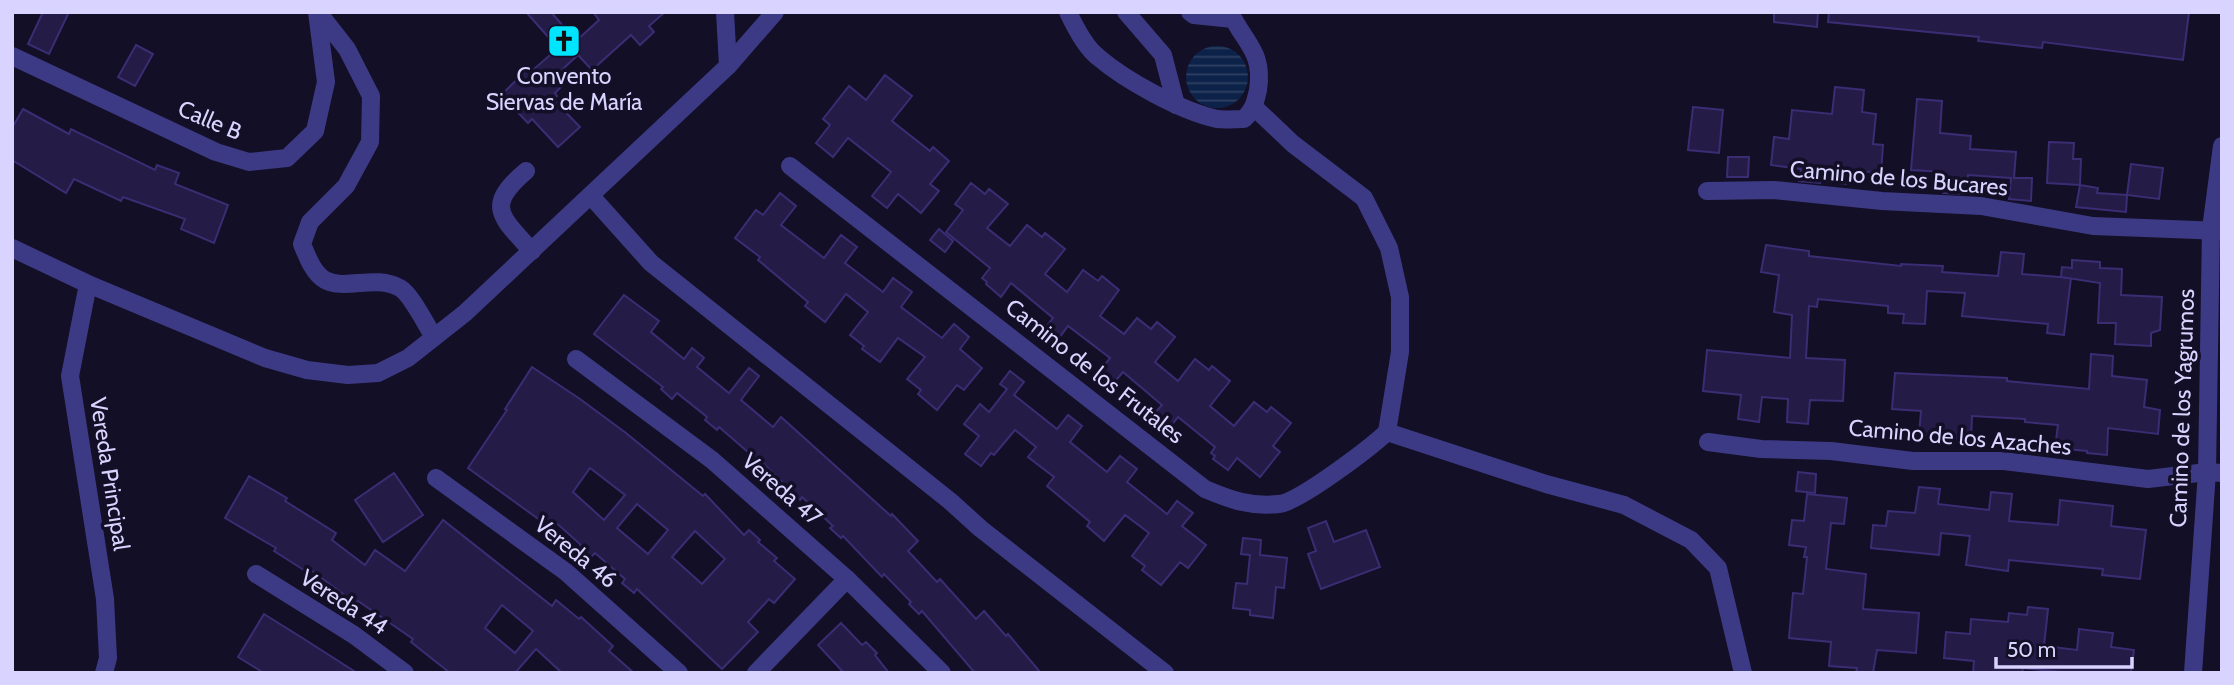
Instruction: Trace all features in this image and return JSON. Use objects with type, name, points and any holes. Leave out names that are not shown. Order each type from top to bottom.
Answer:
[{"type":"street","name":"Calle B","points":[[12,56],[216,152],[249,162],[287,158],[315,131],[326,82],[318,12]]},
{"type":"street","points":[[318,12],[347,49],[370,96],[370,142],[346,186],[310,222],[302,244],[312,266],[326,280],[348,283],[382,281],[403,289],[434,337]]},
{"type":"street","points":[[725,12],[728,66]]},
{"type":"street","points":[[12,248],[88,284],[265,358],[307,370],[348,375],[378,373],[408,358],[466,313],[728,66],[775,12]]},
{"type":"street","points":[[1068,12],[1096,56],[1177,105],[1218,119],[1244,119],[1255,108],[1260,73],[1255,54],[1232,16],[1194,15],[1190,12]]},
{"type":"street","points":[[1126,12],[1163,55],[1177,105]]},
{"type":"street","points":[[1255,108],[1293,144],[1364,198],[1389,248],[1399,297],[1400,352],[1387,432],[1546,484],[1624,505],[1691,540],[1718,568],[1743,673]]},
{"type":"street","name":"Camino de los Yagrumos","points":[[2193,673],[2215,472],[2216,230],[2222,146]]},
{"type":"street","name":"Camino de los Frutales","points":[[790,166],[1205,489],[1242,504],[1281,504],[1304,492],[1387,432]]},
{"type":"street","points":[[526,171],[506,190],[501,200],[502,211],[508,223],[532,251]]},
{"type":"street","name":"Camino de los Bucares","points":[[1707,191],[1774,190],[1882,201],[1981,206],[2093,226],[2216,230]]},
{"type":"street","points":[[591,196],[651,263],[950,501],[981,529],[1165,673]]},
{"type":"street","name":"Vereda Principal","points":[[88,284],[70,376],[105,600],[108,658],[104,673]]},
{"type":"street","name":"Vereda 47","points":[[576,359],[712,460],[847,579],[942,673]]},
{"type":"street","name":"Camino de los Azaches","points":[[1709,442],[1761,449],[1831,451],[1913,461],[2004,461],[2148,479],[2215,472]]},
{"type":"street","name":"Vereda 46","points":[[436,478],[566,572],[679,673]]},
{"type":"street","name":"Vereda 44","points":[[256,574],[354,635],[405,673]]},
{"type":"street","points":[[756,673],[847,579]]},
{"type":"water","points":[[1217,46],[1229,48],[1239,55],[1246,65],[1246,89],[1239,99],[1229,106],[1217,108],[1205,106],[1195,99],[1188,89],[1186,77],[1188,65],[1195,55],[1205,48]]},
{"type":"building","points":[[43,12],[69,12],[49,54],[28,44]]},
{"type":"building","points":[[526,12],[551,12],[576,41],[599,20],[593,12],[665,12],[649,26],[654,32],[640,45],[631,35],[592,70],[578,55],[553,78],[561,87],[553,99],[580,127],[558,147],[532,119],[528,123],[501,95],[530,67],[533,70],[558,48]]},
{"type":"building","points":[[1774,12],[1818,12],[1817,27],[1774,22]]},
{"type":"building","points":[[1829,12],[2189,12],[2183,60],[2043,42],[2042,48],[1978,41],[1979,37],[1828,22]]},
{"type":"building","points":[[136,45],[153,54],[135,86],[118,77]]},
{"type":"building","points":[[885,75],[912,96],[892,121],[930,151],[933,147],[949,161],[930,184],[939,191],[921,213],[898,194],[887,208],[872,196],[891,172],[848,138],[833,157],[816,143],[830,125],[823,119],[849,86],[866,100]]},
{"type":"building","points":[[1835,87],[1864,90],[1862,112],[1876,114],[1873,144],[1883,145],[1881,173],[1847,170],[1846,184],[1820,183],[1799,181],[1801,169],[1771,165],[1774,137],[1789,139],[1792,110],[1832,114]]},
{"type":"building","points":[[1917,99],[1942,101],[1940,133],[1971,136],[1970,149],[2016,152],[2014,178],[2032,178],[2031,201],[2009,199],[2011,178],[1968,175],[1966,194],[1943,193],[1945,172],[1911,170]]},
{"type":"building","points":[[1693,107],[1723,110],[1719,153],[1688,150]]},
{"type":"building","points":[[23,109],[69,134],[71,129],[155,170],[157,165],[179,173],[175,184],[228,205],[214,243],[181,229],[185,219],[123,197],[121,201],[74,179],[66,193],[12,160],[12,128]]},
{"type":"building","points":[[2049,142],[2074,143],[2073,159],[2081,159],[2080,185],[2047,183]]},
{"type":"building","points":[[1728,157],[1749,157],[1748,177],[1727,177]]},
{"type":"building","points":[[2131,164],[2163,168],[2159,199],[2127,195]]},
{"type":"building","points":[[971,183],[985,194],[989,189],[1008,204],[987,228],[1010,246],[1027,225],[1042,237],[1045,233],[1065,249],[1045,274],[1067,292],[1083,270],[1098,281],[1102,276],[1119,290],[1100,316],[1124,334],[1137,318],[1151,329],[1157,322],[1175,337],[1155,362],[1178,381],[1195,359],[1209,370],[1212,366],[1230,381],[1210,406],[1234,426],[1254,402],[1267,412],[1271,407],[1291,423],[1273,446],[1280,452],[1260,477],[1237,458],[1228,470],[1213,459],[1215,456],[1211,453],[1215,447],[1178,417],[1168,430],[1152,416],[1162,405],[1123,372],[1112,385],[1098,373],[1110,358],[1068,326],[1059,338],[1045,328],[1053,318],[1011,283],[1001,297],[986,284],[982,278],[990,268],[946,232],[963,210],[955,204]]},
{"type":"building","points":[[2080,185],[2098,188],[2097,193],[2127,195],[2126,212],[2076,207]]},
{"type":"building","points":[[780,193],[796,206],[781,225],[824,258],[841,235],[857,247],[845,263],[883,292],[893,278],[912,292],[901,307],[942,338],[954,324],[969,337],[960,349],[982,368],[964,390],[957,385],[937,410],[918,394],[921,390],[907,379],[925,357],[898,338],[880,362],[862,349],[864,346],[850,335],[868,312],[846,294],[825,322],[805,306],[808,302],[758,260],[760,257],[735,238],[756,210],[763,215]]},
{"type":"building","points":[[939,229],[953,241],[945,252],[930,240]]},
{"type":"building","points":[[1766,245],[1809,251],[1809,256],[1901,266],[1943,266],[1942,272],[1998,276],[2001,252],[2024,254],[2022,274],[2071,278],[2064,335],[2047,333],[2048,324],[1962,316],[1965,293],[1927,291],[1925,324],[1903,323],[1904,314],[1888,313],[1888,306],[1818,299],[1817,307],[1809,306],[1806,358],[1845,360],[1843,401],[1810,400],[1808,424],[1787,422],[1788,399],[1762,397],[1759,422],[1738,419],[1741,395],[1703,391],[1707,350],[1790,358],[1792,315],[1774,312],[1779,275],[1761,272]]},
{"type":"building","points":[[2072,260],[2100,262],[2100,268],[2122,269],[2121,295],[2162,297],[2160,330],[2151,333],[2151,346],[2115,344],[2116,323],[2098,323],[2100,283],[2061,277],[2062,267],[2072,268]]},
{"type":"building","points":[[624,295],[659,321],[651,332],[684,359],[692,348],[704,358],[697,367],[729,393],[749,368],[759,376],[741,400],[773,427],[781,417],[891,516],[892,514],[918,541],[908,551],[937,582],[940,579],[976,619],[984,611],[1006,636],[1008,634],[1041,673],[975,673],[922,611],[919,614],[884,574],[882,577],[843,536],[841,538],[830,528],[833,526],[802,497],[800,500],[764,464],[762,467],[677,393],[672,399],[661,389],[663,387],[594,334]]},
{"type":"building","points":[[2091,354],[2113,356],[2112,376],[2147,380],[2144,407],[2160,410],[2158,434],[2108,428],[2107,455],[2055,448],[2058,425],[2025,422],[2025,419],[1972,416],[1971,439],[1952,438],[1919,434],[1921,411],[1892,409],[1895,373],[2007,378],[2007,381],[2089,389]]},
{"type":"building","points":[[532,367],[626,433],[703,496],[705,494],[744,535],[749,530],[760,540],[758,542],[777,558],[774,561],[795,579],[774,603],[769,599],[748,622],[758,632],[722,669],[637,589],[634,593],[622,583],[625,579],[595,553],[590,558],[578,548],[581,545],[552,519],[548,526],[468,468],[507,410],[505,409]],"holes":[[[590,468],[625,495],[604,520],[573,492]],[[637,504],[668,530],[648,554],[617,528]],[[695,531],[725,559],[702,584],[672,557]]]},
{"type":"building","points":[[1010,371],[1024,382],[1014,395],[1057,429],[1068,415],[1082,426],[1070,442],[1107,472],[1120,456],[1137,469],[1127,482],[1167,514],[1177,501],[1193,513],[1182,526],[1206,545],[1188,568],[1180,562],[1161,585],[1142,570],[1145,566],[1132,556],[1149,533],[1125,515],[1104,541],[1087,526],[1090,522],[1047,486],[1054,477],[1028,457],[1036,447],[1015,430],[981,466],[965,454],[979,436],[964,424],[980,404],[989,412],[1007,389],[1000,384]]},
{"type":"building","points":[[1798,472],[1816,474],[1815,493],[1796,491]]},
{"type":"building","points":[[394,473],[423,515],[383,542],[355,500]]},
{"type":"building","points":[[249,476],[287,498],[285,501],[336,533],[332,540],[365,565],[375,550],[405,571],[443,520],[552,606],[556,600],[579,619],[581,617],[613,646],[609,651],[634,673],[562,673],[536,649],[515,673],[450,673],[411,642],[413,639],[358,601],[353,607],[340,598],[343,594],[312,571],[310,574],[274,551],[276,548],[225,518]],"holes":[[[502,605],[533,631],[515,653],[485,628]]]},
{"type":"building","points":[[1919,487],[1940,489],[1938,504],[1989,510],[1991,492],[2012,494],[2009,521],[2058,525],[2060,500],[2113,506],[2111,526],[2146,530],[2140,579],[2102,575],[2103,569],[2009,560],[2008,571],[1966,565],[1970,536],[1941,533],[1939,555],[1871,548],[1873,525],[1886,526],[1888,511],[1915,513]]},
{"type":"building","points":[[1807,494],[1847,498],[1844,524],[1831,523],[1826,569],[1866,574],[1863,609],[1919,613],[1916,653],[1877,650],[1873,673],[1856,673],[1857,668],[1829,666],[1831,642],[1789,638],[1793,593],[1803,594],[1807,557],[1804,557],[1806,547],[1789,545],[1792,520],[1804,521]]},
{"type":"building","points":[[1326,521],[1334,542],[1366,530],[1380,567],[1321,589],[1308,554],[1316,551],[1308,528]]},
{"type":"building","points":[[1243,538],[1261,540],[1260,555],[1287,558],[1284,588],[1276,587],[1273,618],[1250,615],[1250,610],[1233,608],[1236,583],[1247,584],[1250,555],[1241,554]]},
{"type":"building","points":[[2028,607],[2048,609],[2044,646],[2077,650],[2079,629],[2113,633],[2111,647],[2134,650],[2131,673],[2072,673],[2023,668],[2022,673],[1973,673],[1974,661],[1944,658],[1946,632],[1970,634],[1971,619],[2008,622],[2009,613],[2027,615]]},
{"type":"building","points":[[264,614],[357,673],[264,673],[238,657]]},
{"type":"building","points":[[841,623],[862,645],[866,642],[877,653],[875,655],[889,673],[844,673],[818,645]]},
{"type":"place","name":"Convento Siervas de María","points":[[564,41]]}]
